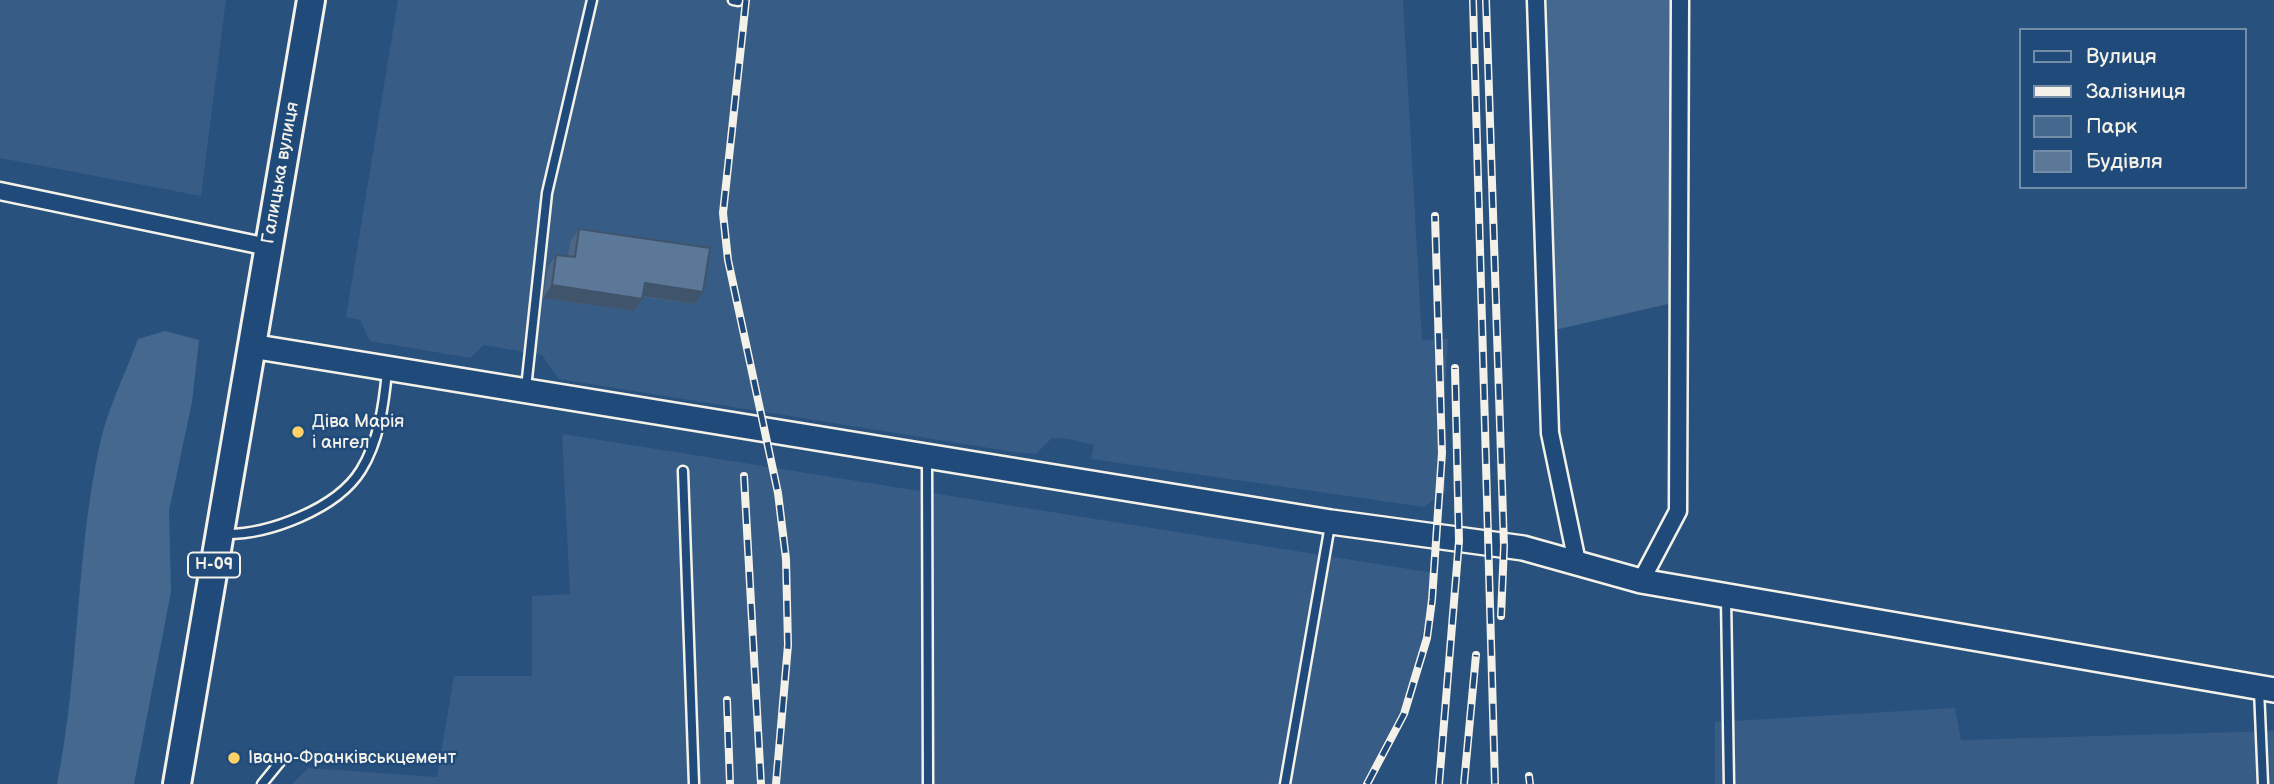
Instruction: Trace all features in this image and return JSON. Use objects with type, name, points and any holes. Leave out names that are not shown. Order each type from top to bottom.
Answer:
[{"type":"main road","name":"Галицька вулиця","points":[[251,346],[311,0]]},
{"type":"main road","name":"Н-09","points":[[177,784],[251,346]]},
{"type":"street","points":[[1536,0],[1550,433],[1577,562]]},
{"type":"street","points":[[1642,580],[1678,511],[1680,0]]},
{"type":"street","points":[[0,191],[268,247]]},
{"type":"street","points":[[251,346],[1331,523],[1523,548],[1642,580],[1726,596],[2267,689]]},
{"type":"lane","points":[[525,390],[547,193],[592,0]]},
{"type":"lane","points":[[220,534],[263,530],[308,513],[338,494],[360,472],[377,434],[387,368]]},
{"type":"lane","points":[[927,457],[928,784]]},
{"type":"lane","points":[[683,471],[694,784]]},
{"type":"lane","points":[[1285,784],[1331,523]]},
{"type":"lane","points":[[1726,596],[1728,784]]},
{"type":"lane","points":[[2263,784],[2267,689]]},
{"type":"lane","points":[[262,784],[280,762]]},
{"type":"shaded area","points":[[0,0],[226,0],[201,196],[0,158]]},
{"type":"shaded area","points":[[398,0],[1403,0],[1422,340],[1448,339],[1442,453],[1446,490],[1424,507],[1091,459],[1094,445],[1068,439],[1052,438],[1036,454],[1014,452],[559,379],[542,355],[484,345],[470,358],[370,341],[360,320],[346,317]]},
{"type":"shaded area","points":[[562,434],[1434,573],[1413,687],[1362,784],[292,784],[308,768],[437,777],[454,676],[532,676],[532,596],[570,594]]},
{"type":"shaded area","points":[[1955,708],[1961,740],[2274,731],[2274,784],[1715,784],[1715,722]]},
{"type":"green space","points":[[1536,0],[1680,0],[1681,301],[1546,332]]},
{"type":"green space","points":[[165,331],[199,340],[192,402],[169,511],[171,592],[134,784],[57,784],[70,698],[86,525],[101,439],[138,339]]},
{"type":"building","points":[[579,229],[710,248],[703,292],[645,283],[642,299],[552,285],[556,255],[575,257]]},
{"type":"railway","points":[[746,0],[723,213],[728,260],[778,493],[786,559],[788,645],[776,784]]},
{"type":"railway","points":[[1473,0],[1495,784]]},
{"type":"railway","points":[[1486,0],[1504,546],[1501,616]]},
{"type":"railway","points":[[1367,784],[1404,714],[1427,638],[1432,600],[1442,453],[1435,216]]},
{"type":"railway","points":[[1439,784],[1459,541],[1455,368]]},
{"type":"railway","points":[[744,476],[761,784]]},
{"type":"railway","points":[[1464,784],[1476,655]]},
{"type":"railway","points":[[727,700],[730,784]]},
{"type":"railway","points":[[1529,776],[1530,784]]},
{"type":"place","name":"Діва Марія і ангел","points":[[298,432]]},
{"type":"place","name":"Івано-Франківськцемент","points":[[234,758]]}]
